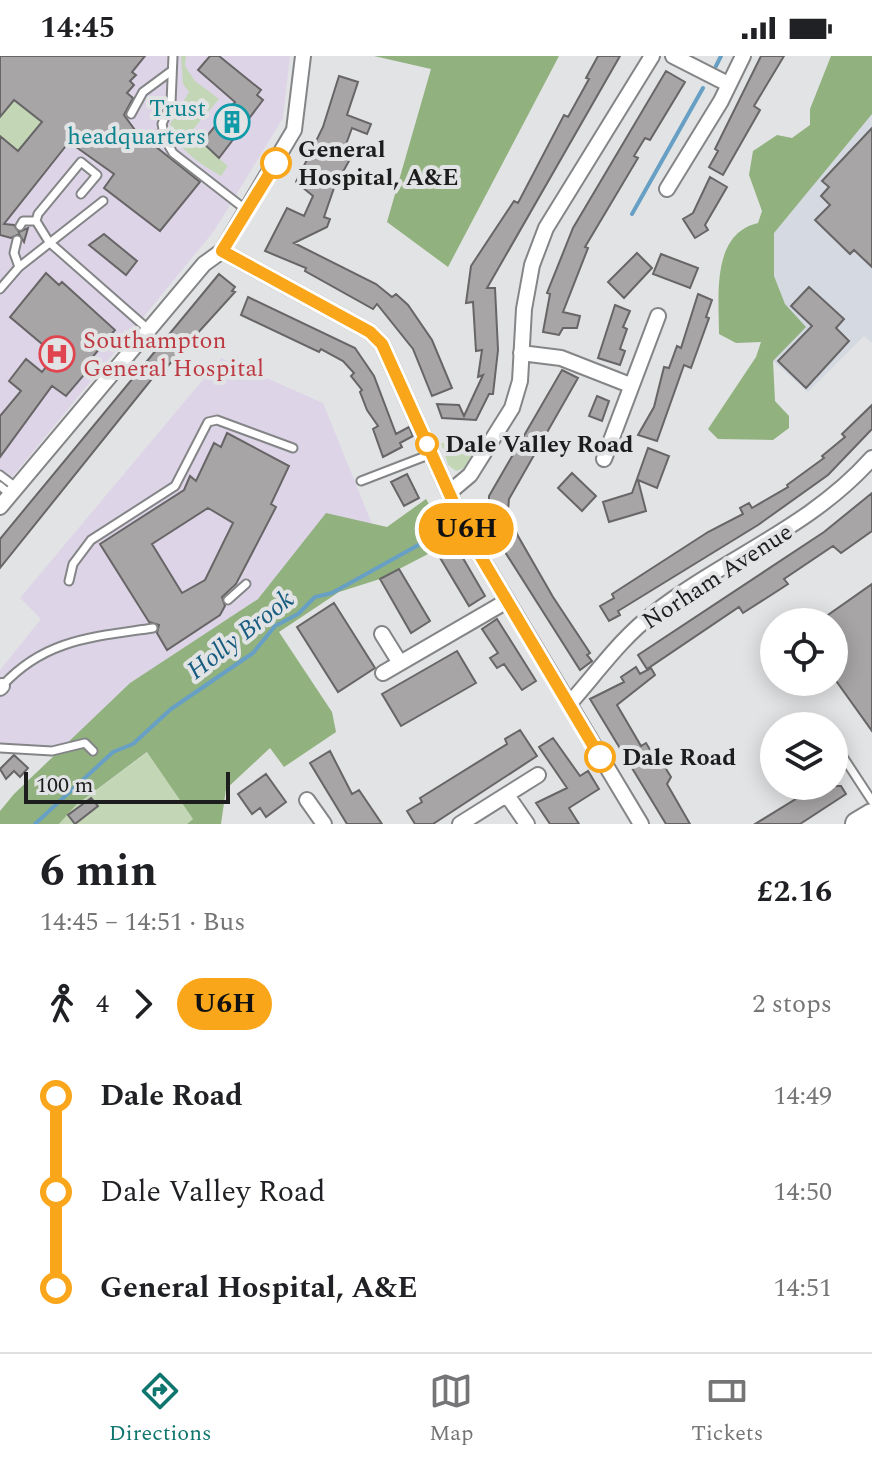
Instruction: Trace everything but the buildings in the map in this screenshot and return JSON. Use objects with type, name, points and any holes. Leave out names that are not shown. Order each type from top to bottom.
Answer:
[{"type":"main road","points":[[857,824],[872,815]]},
{"type":"street","points":[[0,507],[9,490],[204,264],[222,251],[294,130],[303,56]]},
{"type":"street","points":[[451,491],[470,475],[512,408],[520,381],[524,309],[532,265],[546,228],[652,56]]},
{"type":"street","points":[[673,56],[728,84]]},
{"type":"street","points":[[667,189],[682,177],[743,56]]},
{"type":"street","points":[[222,251],[370,332],[382,344],[451,491],[469,537],[641,824]]},
{"type":"street","points":[[604,459],[658,316]]},
{"type":"street","points":[[521,353],[561,358],[630,385]]},
{"type":"street","name":"Norham Avenue","points":[[569,704],[655,612],[812,513],[846,487],[872,458]]},
{"type":"street","points":[[383,673],[507,601]]},
{"type":"street","points":[[382,634],[400,663]]},
{"type":"street","points":[[460,824],[538,775]]},
{"type":"street","points":[[507,795],[527,824]]},
{"type":"street","points":[[307,800],[324,824]]},
{"type":"lane","points":[[173,56],[170,72],[172,95],[162,124],[165,139],[173,153],[245,209]]},
{"type":"lane","points":[[131,114],[143,92],[170,72]]},
{"type":"lane","points":[[36,221],[81,162],[97,175],[81,194]]},
{"type":"lane","points":[[0,289],[19,267],[103,201]]},
{"type":"lane","points":[[20,226],[23,221],[36,221]]},
{"type":"lane","points":[[36,221],[49,242],[149,330]]},
{"type":"lane","points":[[17,240],[14,253],[19,267]]},
{"type":"lane","points":[[69,581],[73,564],[91,540],[175,486],[208,422],[217,420],[293,448]]},
{"type":"lane","points":[[361,481],[431,454]]},
{"type":"lane","points":[[0,475],[9,490]]},
{"type":"lane","points":[[228,600],[246,584]]},
{"type":"lane","points":[[1,687],[27,661],[50,649],[153,628]]},
{"type":"lane","points":[[0,748],[52,751],[85,743],[93,751]]},
{"type":"lane","points":[[848,764],[872,801]]},
{"type":"shaded area","name":"Southampton General Hospital","points":[[0,56],[290,56],[283,118],[214,231],[0,492]]},
{"type":"shaded area","points":[[872,114],[872,343],[864,336],[808,392],[773,361],[805,327],[785,304],[774,276],[774,233]]},
{"type":"shaded area","points":[[221,358],[323,403],[372,524],[326,514],[258,599],[130,683],[57,754],[0,750],[0,670],[41,619],[20,598]]},
{"type":"green space","points":[[181,56],[186,56],[185,66],[195,81],[219,99],[190,133],[228,166],[221,176],[183,148],[170,124],[189,92],[183,84]]},
{"type":"green space","points":[[374,56],[559,56],[448,267],[387,222],[431,69]]},
{"type":"green space","points":[[831,56],[872,56],[872,114],[774,233],[774,276],[785,304],[806,327],[773,361],[775,401],[789,416],[789,428],[773,440],[718,439],[708,429],[756,357],[761,342],[736,343],[719,334],[719,285],[725,253],[743,229],[758,223],[762,211],[749,175],[753,151],[777,135],[792,138],[810,125],[810,109]]},
{"type":"green space","points":[[14,100],[42,122],[18,151],[0,136],[0,117]]},
{"type":"green space","points":[[480,442],[464,468],[456,471],[448,465],[441,443]]},
{"type":"green space","points":[[426,499],[451,542],[380,579],[339,592],[279,632],[332,712],[336,732],[284,767],[270,748],[226,789],[221,824],[187,824],[193,819],[147,752],[76,805],[59,824],[0,824],[0,811],[14,794],[130,683],[258,599],[326,513],[387,527]]},
{"type":"green space","points":[[148,752],[193,819],[187,824],[59,824],[76,805]]},
{"type":"waterway","name":"Holly Brook","points":[[716,66],[721,56]]},
{"type":"waterway","name":"Holly Brook","points":[[632,214],[703,88]]},
{"type":"waterway","name":"Holly Brook","points":[[35,824],[113,752],[133,744],[171,709],[253,653],[275,626],[298,614],[315,597],[332,593],[449,528]]},
{"type":"bus line","name":"U6H","points":[[276,163],[222,251],[370,332],[382,344],[440,474],[451,491],[469,537],[600,757]]},
{"type":"place","name":"Trust headquarters","points":[[232,122]]},
{"type":"place","name":"General Hospital, A&E","points":[[276,163]]},
{"type":"place","name":"Southampton General Hospital","points":[[57,354]]},
{"type":"place","name":"Dale Valley Road","points":[[427,444]]},
{"type":"place","name":"Dale Road","points":[[600,757]]}]
